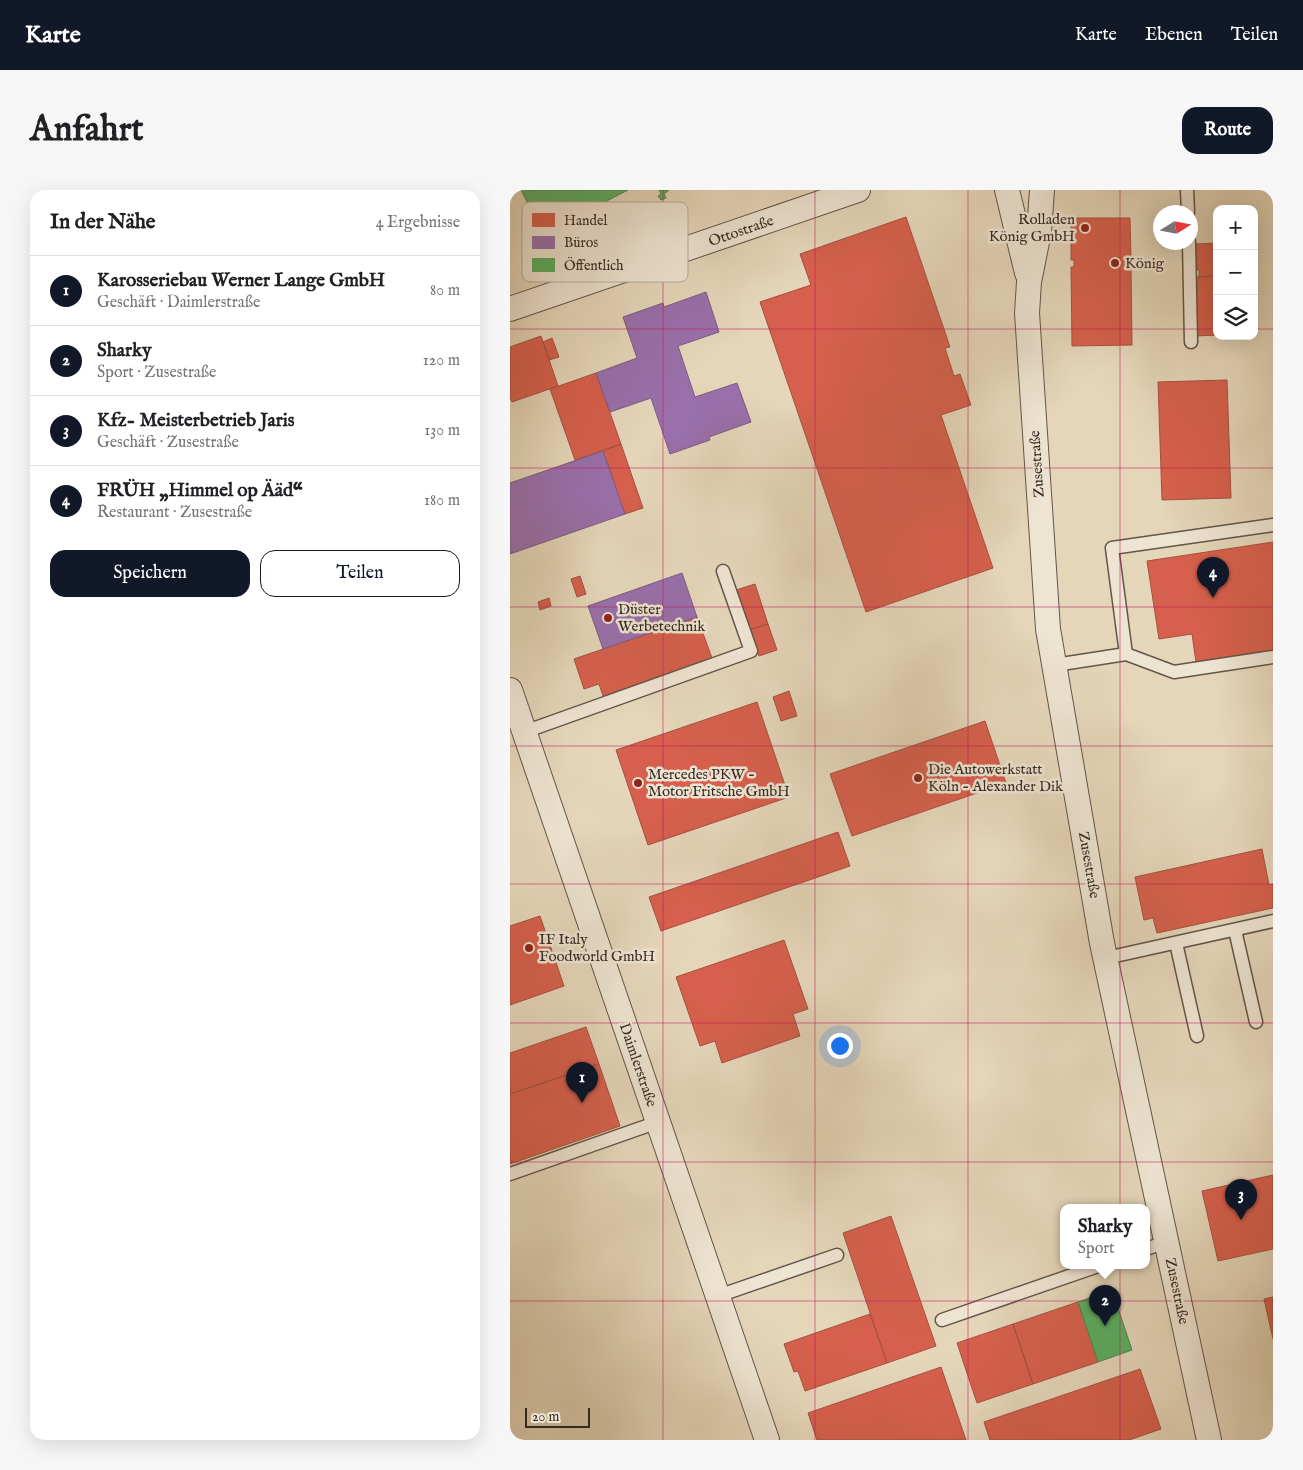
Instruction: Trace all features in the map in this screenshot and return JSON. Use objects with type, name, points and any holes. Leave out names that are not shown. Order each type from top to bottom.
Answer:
[{"type":"street","name":"Ottostraße","points":[[688,248],[858,190]]},
{"type":"street","name":"Zusestraße","points":[[1006,190],[1029,282]]},
{"type":"street","name":"Zusestraße","points":[[1042,190],[1039,232],[1029,282],[1027,322],[1048,619],[1149,1204]]},
{"type":"street","name":"Ottostraße","points":[[510,309],[589,282]]},
{"type":"street","name":"Daimlerstraße","points":[[510,690],[768,1440]]},
{"type":"street","name":"Zusestraße","points":[[1150,1211],[1156,1246],[1210,1440]]},
{"type":"lane","points":[[1187,190],[1188,205]]},
{"type":"lane","points":[[1188,250],[1191,342]]},
{"type":"lane","points":[[1126,654],[1112,548],[1273,525]]},
{"type":"lane","points":[[524,732],[751,651],[724,571]]},
{"type":"lane","points":[[1055,665],[1126,654],[1174,672],[1273,657]]},
{"type":"lane","points":[[1106,958],[1273,921]]},
{"type":"lane","points":[[1235,930],[1256,1022]]},
{"type":"lane","points":[[1176,942],[1197,1036]]},
{"type":"lane","points":[[510,1174],[658,1122]]},
{"type":"lane","points":[[718,1296],[837,1255]]},
{"type":"lane","points":[[942,1320],[1089,1269]]},
{"type":"building: Handel","points":[[906,217],[950,347],[945,348],[954,376],[960,374],[971,405],[941,415],[993,568],[866,612],[760,302],[811,285],[800,254]]},
{"type":"building: Handel","points":[[1071,218],[1130,218],[1131,259],[1127,259],[1127,267],[1131,266],[1132,345],[1072,346],[1071,267],[1074,267],[1074,260],[1071,260]]},
{"type":"building: Handel","points":[[1213,243],[1213,276],[1199,277],[1196,250],[1198,250],[1198,244]]},
{"type":"building: Handel","points":[[1213,276],[1213,335],[1196,336],[1194,277]]},
{"type":"building: Handel","points":[[541,336],[558,386],[512,402],[510,397],[510,347]]},
{"type":"building: Handel","points":[[552,338],[559,357],[549,360],[543,342]]},
{"type":"building: Handel","points":[[596,373],[621,444],[575,460],[550,389]]},
{"type":"building: Handel","points":[[1227,380],[1231,498],[1162,500],[1158,382]]},
{"type":"building: Handel","points":[[621,444],[643,508],[625,514],[603,451]]},
{"type":"building: Handel","points":[[1273,542],[1273,650],[1196,662],[1192,634],[1159,639],[1147,561]]},
{"type":"building: Handel","points":[[580,576],[586,594],[577,597],[571,579]]},
{"type":"building: Handel","points":[[755,584],[768,624],[749,630],[736,590]]},
{"type":"building: Handel","points":[[549,598],[551,606],[540,610],[538,602]]},
{"type":"building: Handel","points":[[697,617],[712,658],[603,696],[599,684],[584,689],[574,659]]},
{"type":"building: Handel","points":[[768,624],[777,650],[759,656],[749,630]]},
{"type":"building: Handel","points":[[789,691],[797,716],[781,721],[773,697]]},
{"type":"building: Handel","points":[[757,702],[789,797],[648,845],[616,750]]},
{"type":"building: Handel","name":"Die Autowerkstatt Köln - Alexander Dik","points":[[985,721],[1006,783],[852,836],[830,774]]},
{"type":"building: Handel","points":[[838,832],[850,866],[661,931],[649,897]]},
{"type":"building: Handel","points":[[1262,849],[1269,885],[1273,884],[1273,908],[1157,933],[1153,918],[1144,920],[1135,877]]},
{"type":"building: Handel","points":[[540,916],[564,986],[510,1005],[510,926]]},
{"type":"building: Handel","points":[[784,940],[808,1009],[793,1014],[800,1036],[722,1063],[715,1041],[700,1046],[676,977]]},
{"type":"building: Handel","points":[[586,1027],[599,1064],[510,1094],[510,1053]]},
{"type":"building: Handel","points":[[599,1064],[620,1126],[510,1164],[510,1094]]},
{"type":"building: Handel","points":[[1273,1175],[1273,1249],[1218,1261],[1202,1191]]},
{"type":"building: Handel","points":[[891,1216],[936,1346],[887,1363],[843,1233]]},
{"type":"building: Handel","points":[[1273,1297],[1273,1339],[1264,1299]]},
{"type":"building: Handel","points":[[1078,1302],[1098,1362],[1033,1384],[1013,1324]]},
{"type":"building: Handel","points":[[870,1314],[887,1363],[805,1391],[798,1371],[794,1372],[784,1344]]},
{"type":"building: Handel","points":[[1013,1324],[1033,1384],[977,1403],[957,1343]]},
{"type":"building: Handel","points":[[941,1367],[966,1440],[817,1440],[808,1413]]},
{"type":"building: Handel","points":[[1140,1369],[1161,1429],[1129,1440],[990,1440],[984,1422]]},
{"type":"building: Büros","points":[[706,292],[719,332],[678,346],[695,397],[737,383],[751,422],[709,437],[710,440],[670,454],[651,398],[610,412],[596,373],[637,358],[623,317],[663,303],[664,307]]},
{"type":"building: Büros","points":[[603,451],[625,514],[510,554],[510,483]]},
{"type":"building: Büros","points":[[682,573],[697,617],[603,649],[588,606]]},
{"type":"building: Öffentlich","points":[[521,190],[628,190],[605,202],[527,202]]},
{"type":"building: Öffentlich","points":[[659,190],[669,190],[664,194],[666,198],[661,200],[658,196],[661,194]]},
{"type":"building: Öffentlich","points":[[1112,1290],[1132,1350],[1098,1362],[1078,1302]]},
{"type":"place","name":"Rolladen König GmbH","points":[[1085,228]]},
{"type":"place","name":"König","points":[[1115,263]]},
{"type":"place","name":"FRÜH „Himmel op Ääd“","points":[[1213,598]]},
{"type":"place","name":"Düster Werbetechnik","points":[[608,618]]},
{"type":"place","name":"Die Autowerkstatt Köln - Alexander Dik","points":[[918,778]]},
{"type":"place","name":"Mercedes PKW - Motor Fritsche GmbH","points":[[638,783]]},
{"type":"place","name":"IF Italy Foodworld GmbH","points":[[529,948]]},
{"type":"place","name":"Karosseriebau Werner Lange GmbH","points":[[582,1103]]},
{"type":"place","name":"Kfz- Meisterbetrieb Jaris","points":[[1241,1220]]},
{"type":"place","name":"Sharky","points":[[1105,1326]]}]
